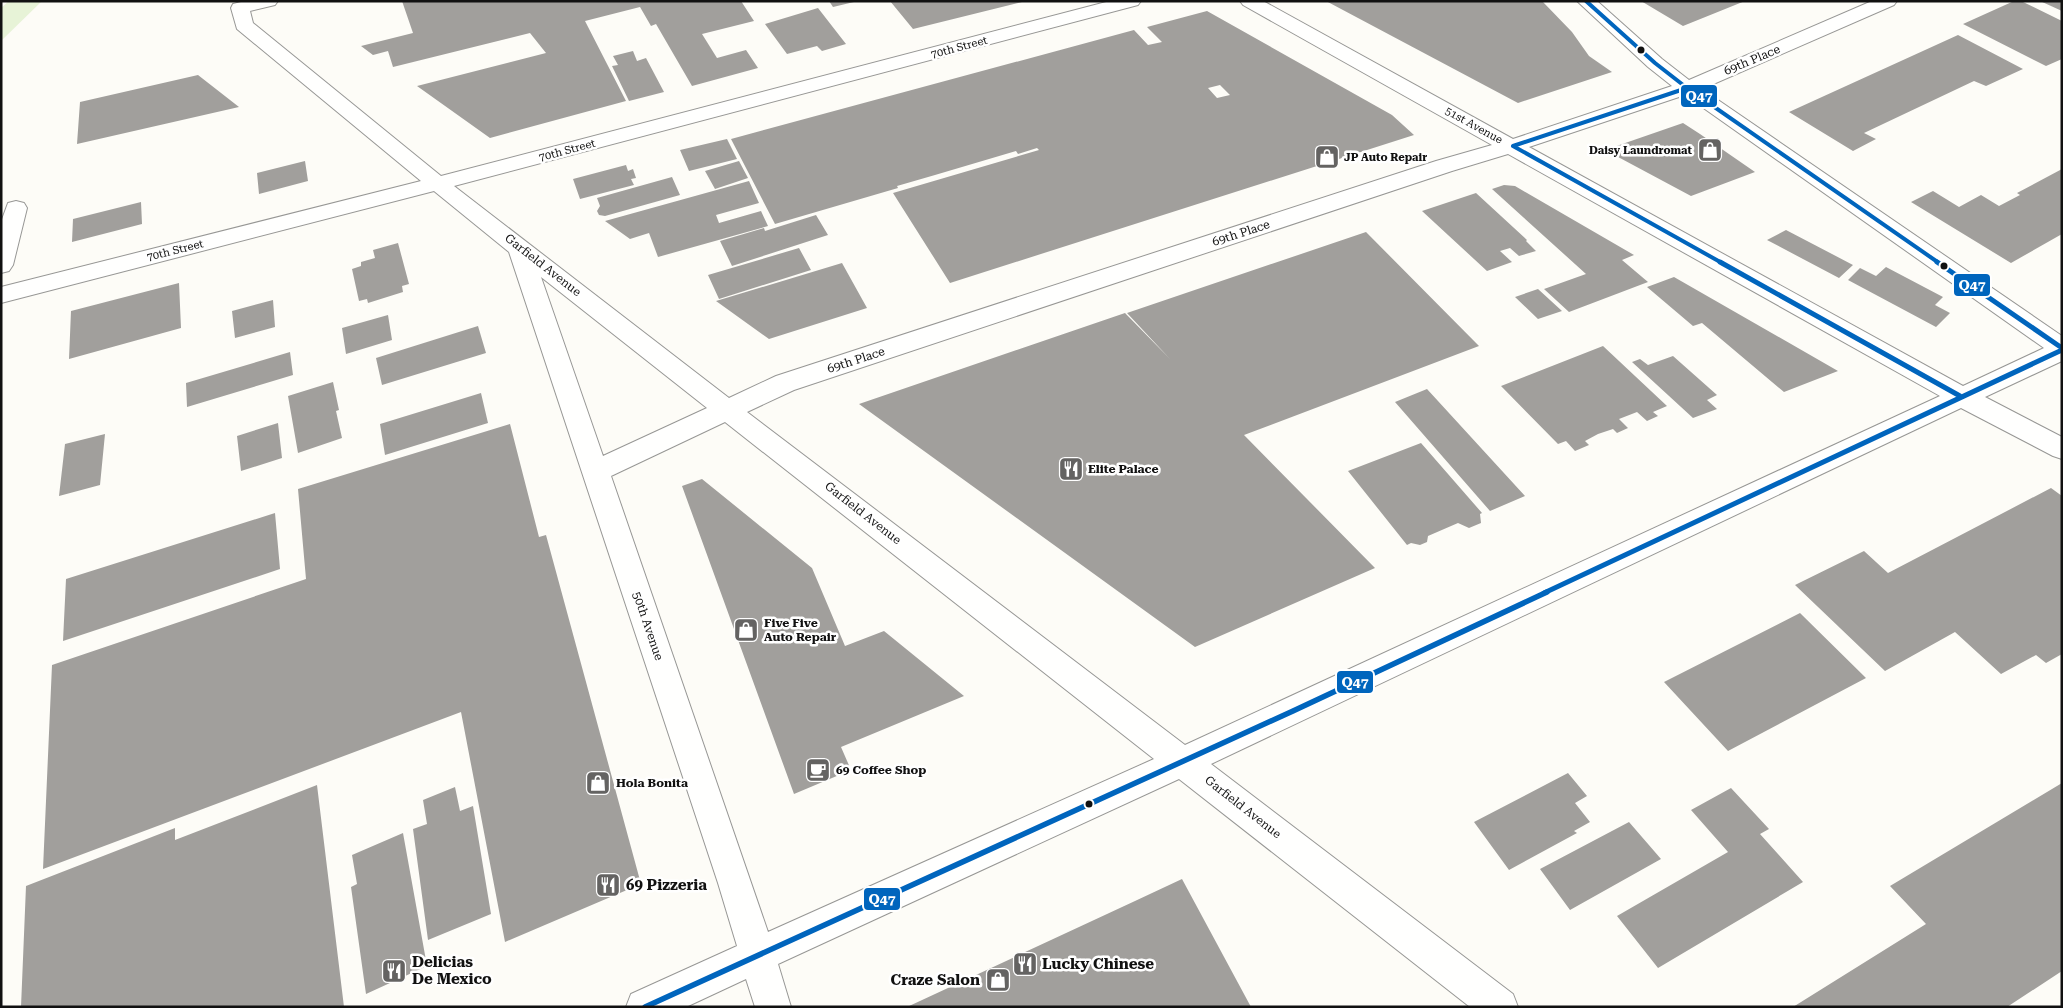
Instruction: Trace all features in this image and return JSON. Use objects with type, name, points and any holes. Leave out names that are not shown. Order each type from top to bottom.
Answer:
[{"type":"street","name":"Garfield Avenue","points":[[269,1],[240,8],[244,25],[438,184],[727,410],[1183,760],[1500,1007]]},
{"type":"street","name":"70th Street","points":[[1,295],[438,184],[1132,1]]},
{"type":"street","name":"51st Avenue","points":[[1249,1],[1960,396],[2062,449]]},
{"type":"street","points":[[1586,1],[1655,63],[1687,88],[2062,349]]},
{"type":"street","name":"69th Place","points":[[596,471],[785,383],[1687,88],[1888,1]]},
{"type":"street","points":[[1,264],[16,208]]},
{"type":"street","name":"50th Avenue","points":[[519,246],[758,956],[773,1007]]},
{"type":"street","points":[[644,1007],[1346,686],[2062,349]]},
{"type":"green space","points":[[9,1],[42,1],[1,41],[1,8]]},
{"type":"building","points":[[402,1],[741,1],[754,21],[702,34],[717,58],[746,50],[758,68],[692,86],[656,24],[651,26],[640,7],[585,21],[626,101],[490,138],[417,86],[546,53],[530,33],[393,67],[388,51],[373,55],[361,46],[413,33]]},
{"type":"building","points":[[829,1],[854,1],[854,2],[833,7]]},
{"type":"building","points":[[890,1],[1022,1],[1022,2],[913,29]]},
{"type":"building","points":[[1326,1],[1543,2],[1572,32],[1589,56],[1612,72],[1518,103]]},
{"type":"building","points":[[1641,1],[1745,1],[1683,26]]},
{"type":"building","points":[[2014,1],[2021,1],[2062,21],[2062,59],[2046,66],[1963,24]]},
{"type":"building","points":[[2040,1],[2062,1],[2062,11]]},
{"type":"building","points":[[818,8],[846,44],[822,51],[817,46],[787,54],[765,24]]},
{"type":"building","points":[[1207,11],[1392,115],[1414,135],[950,283],[893,193],[1039,150],[1037,148],[1018,154],[1016,151],[775,224],[731,139],[1134,30],[1148,45],[1162,42],[1147,27]],"holes":[[[1220,85],[1230,95],[1217,98],[1208,88]]]},
{"type":"building","points":[[1958,35],[2023,69],[1986,86],[1974,81],[1864,133],[1876,139],[1853,151],[1789,112]]},
{"type":"building","points":[[633,51],[637,61],[646,58],[664,92],[629,101],[612,66],[618,65],[613,56]]},
{"type":"building","points":[[198,75],[239,107],[77,144],[80,102]]},
{"type":"building","points":[[1683,123],[1755,172],[1691,196],[1605,150]]},
{"type":"building","points":[[727,139],[737,159],[689,171],[680,150]]},
{"type":"building","points":[[305,161],[308,181],[259,194],[257,173]]},
{"type":"building","points":[[739,161],[748,178],[715,189],[705,171]]},
{"type":"building","points":[[626,165],[628,171],[633,169],[636,178],[631,179],[634,185],[580,199],[573,179]]},
{"type":"building","points":[[2062,169],[2062,234],[2011,263],[1911,202],[1933,191],[1959,207],[1981,195],[1999,206],[2020,195],[2017,193]]},
{"type":"building","points":[[672,177],[680,195],[605,216],[599,215],[597,211],[600,206],[597,198]]},
{"type":"building","points":[[749,181],[759,203],[716,215],[719,223],[761,211],[768,226],[658,257],[649,233],[630,239],[605,221]]},
{"type":"building","points":[[1504,185],[1515,186],[1634,255],[1622,260],[1648,282],[1569,312],[1544,289],[1586,274],[1492,189]]},
{"type":"building","points":[[1476,193],[1527,240],[1536,251],[1519,256],[1510,248],[1500,251],[1512,262],[1487,271],[1422,211]]},
{"type":"building","points":[[141,202],[142,224],[72,242],[73,219]]},
{"type":"building","points":[[816,215],[828,235],[732,266],[720,241],[764,228],[765,231]]},
{"type":"building","points":[[1786,230],[1853,265],[1839,278],[1767,240]]},
{"type":"building","points":[[1366,232],[1479,346],[1244,435],[1375,568],[1195,647],[859,404],[1125,313],[1170,359],[1127,313]]},
{"type":"building","points":[[398,243],[409,284],[402,286],[403,292],[368,303],[367,299],[359,301],[352,269],[361,266],[361,262],[375,258],[373,250]]},
{"type":"building","points":[[799,248],[811,270],[719,299],[708,275]]},
{"type":"building","points":[[842,263],[867,308],[769,339],[716,301]]},
{"type":"building","points":[[1886,267],[1943,297],[1935,305],[1950,313],[1936,327],[1848,280],[1860,268],[1876,276]]},
{"type":"building","points":[[1674,277],[1838,371],[1784,392],[1702,323],[1693,326],[1647,287]]},
{"type":"building","points":[[179,283],[181,328],[69,359],[71,311]]},
{"type":"building","points":[[1538,289],[1562,311],[1538,319],[1515,297]]},
{"type":"building","points":[[273,300],[275,327],[235,338],[232,311]]},
{"type":"building","points":[[388,315],[392,340],[346,354],[342,328]]},
{"type":"building","points":[[478,326],[486,353],[382,385],[376,358]]},
{"type":"building","points":[[1603,346],[1667,406],[1653,412],[1658,416],[1647,421],[1637,412],[1619,419],[1628,428],[1617,433],[1613,429],[1598,434],[1585,441],[1589,445],[1575,451],[1566,441],[1558,444],[1501,386]]},
{"type":"building","points":[[290,352],[293,375],[187,407],[186,383]]},
{"type":"building","points":[[1673,356],[1717,395],[1707,400],[1717,409],[1693,418],[1632,362],[1640,359],[1648,365]]},
{"type":"building","points":[[333,382],[339,410],[336,411],[342,438],[298,453],[288,396]]},
{"type":"building","points":[[1427,389],[1525,496],[1490,511],[1395,402]]},
{"type":"building","points":[[481,393],[488,423],[385,455],[380,424]]},
{"type":"building","points":[[278,423],[282,458],[241,471],[237,436]]},
{"type":"building","points":[[510,424],[539,537],[546,535],[641,884],[505,942],[461,712],[43,869],[52,665],[306,579],[298,489]]},
{"type":"building","points":[[105,434],[100,485],[59,496],[65,444]]},
{"type":"building","points":[[1421,443],[1482,513],[1480,514],[1481,523],[1469,528],[1458,523],[1428,536],[1427,542],[1420,545],[1411,543],[1407,545],[1348,471]]},
{"type":"building","points":[[702,479],[812,568],[845,646],[884,631],[964,696],[841,747],[851,770],[794,794],[682,486]]},
{"type":"building","points":[[2051,488],[2062,496],[2062,654],[2046,663],[2036,655],[2001,674],[1955,632],[1885,671],[1795,585],[1864,551],[1888,573]]},
{"type":"building","points":[[275,513],[280,569],[63,641],[66,579]]},
{"type":"building","points":[[1800,613],[1866,678],[1728,751],[1664,682]]},
{"type":"building","points":[[1568,773],[1587,796],[1575,803],[1590,822],[1574,831],[1577,833],[1509,870],[1474,822]]},
{"type":"building","points":[[2062,783],[2062,971],[2007,1007],[1793,1007],[1926,924],[1890,886]]},
{"type":"building","points":[[317,785],[344,1007],[21,1007],[26,886],[175,828],[175,840]]},
{"type":"building","points":[[455,787],[460,811],[473,806],[491,914],[428,940],[413,829],[427,824],[423,800]]},
{"type":"building","points":[[1731,788],[1769,829],[1760,834],[1803,882],[1658,968],[1617,916],[1728,852],[1691,810]]},
{"type":"building","points":[[1629,822],[1661,859],[1570,910],[1540,869]]},
{"type":"building","points":[[403,833],[427,966],[366,994],[351,887],[357,884],[352,855]]},
{"type":"building","points":[[1182,879],[1251,1007],[907,1007],[1135,901]]},
{"type":"transit line","name":"Q47","points":[[1586,1],[1655,63],[1687,88],[2062,348]]},
{"type":"transit line","name":"Q47","points":[[1513,146],[1687,88]]},
{"type":"transit line","name":"Q47","points":[[1513,146],[1960,396]]},
{"type":"transit line","name":"Q47","points":[[645,1007],[1293,711],[2062,350]]},
{"type":"place","name":"Daisy Laundromat","points":[[1710,150]]},
{"type":"place","name":"JP Auto Repair","points":[[1327,157]]},
{"type":"place","name":"Elite Palace","points":[[1071,469]]},
{"type":"place","name":"Five Five Auto Repair","points":[[746,630]]},
{"type":"place","name":"69 Coffee Shop","points":[[818,770]]},
{"type":"place","name":"Hola Bonita","points":[[598,783]]},
{"type":"place","name":"69 Pizzeria","points":[[608,885]]},
{"type":"place","name":"Lucky Chinese","points":[[1025,964]]},
{"type":"place","name":"Delicias De Mexico","points":[[394,971]]},
{"type":"place","name":"Craze Salon","points":[[998,980]]}]
